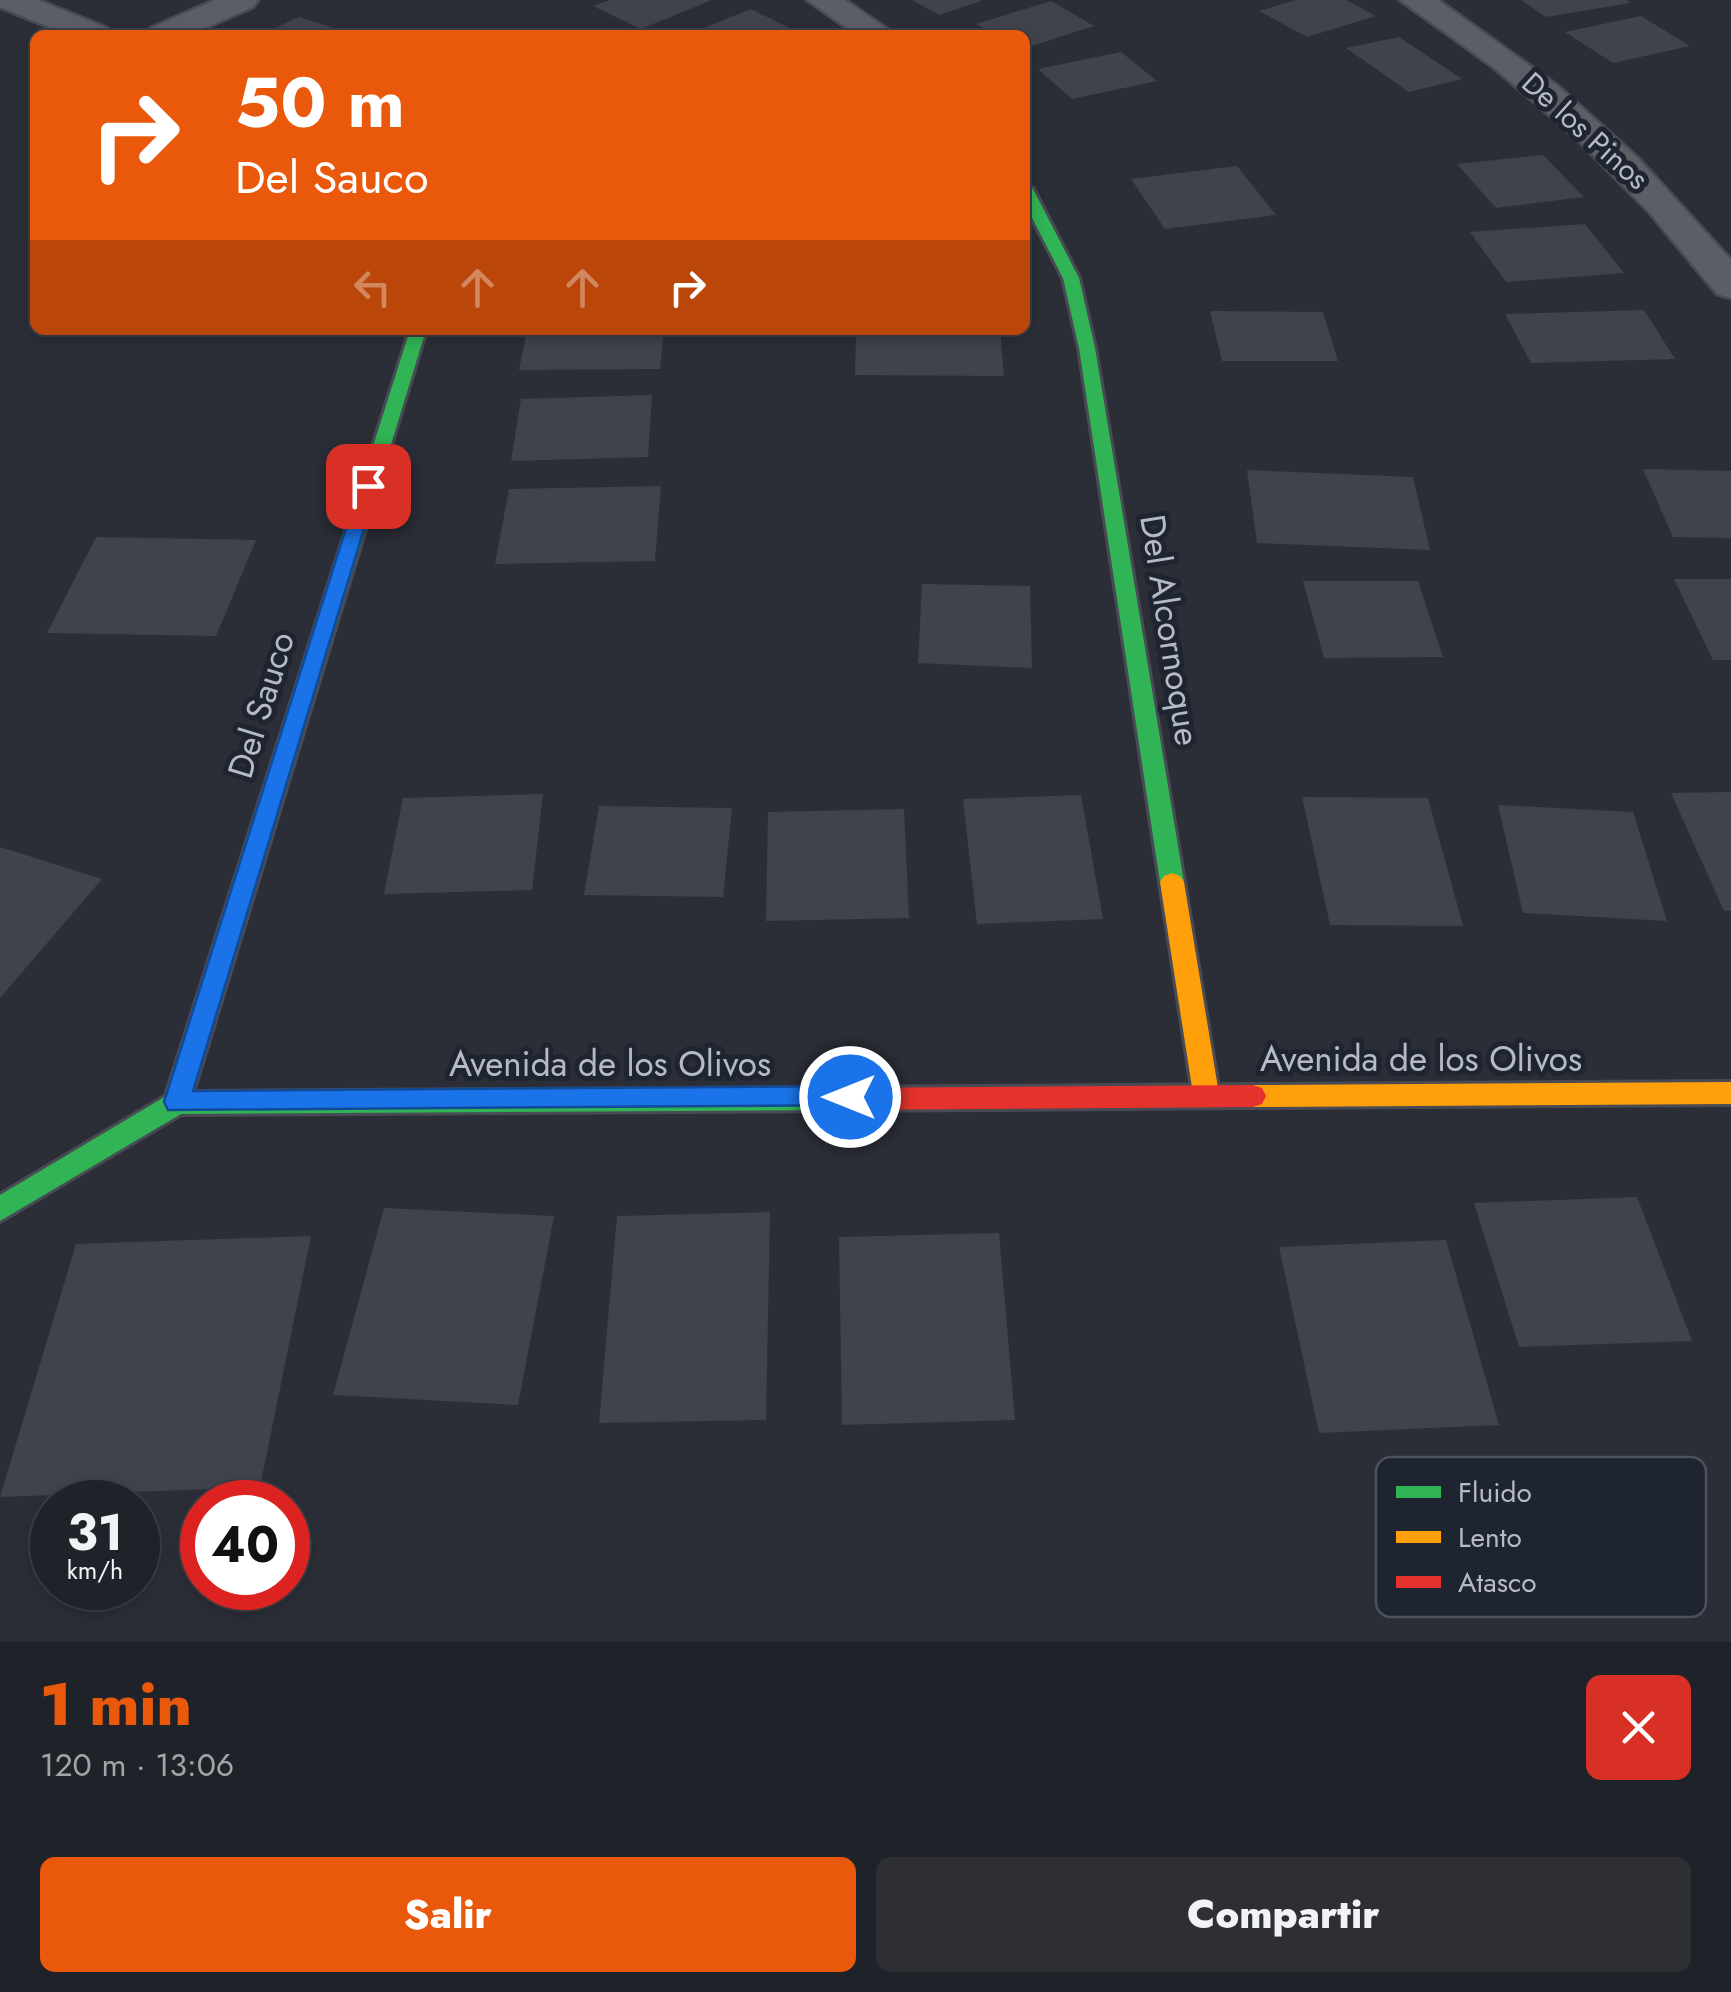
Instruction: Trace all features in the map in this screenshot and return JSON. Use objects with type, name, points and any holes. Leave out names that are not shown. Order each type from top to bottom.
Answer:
[{"type":"street","points":[[10,0],[98,26]]},
{"type":"street","points":[[173,30],[242,0]]},
{"type":"street","points":[[823,0],[872,30]]},
{"type":"street","name":"De los Pinos","points":[[1416,0],[1505,60],[1626,162],[1681,220],[1731,286]]},
{"type":"street","name":"Del Alcornoque","points":[[1030,199],[1071,278],[1087,348],[1206,1094]]},
{"type":"street","name":"Del Sauco","points":[[177,1102],[416,335]]},
{"type":"street","name":"Avenida de los Olivos","points":[[177,1102],[1731,1093]]},
{"type":"street","points":[[0,1209],[177,1102]]},
{"type":"building","points":[[610,0],[712,0],[641,29],[593,6]]},
{"type":"building","points":[[912,0],[981,0],[981,1],[939,15]]},
{"type":"building","points":[[1296,0],[1346,0],[1376,16],[1307,37],[1259,11]]},
{"type":"building","points":[[1521,0],[1627,0],[1631,3],[1546,17]]},
{"type":"building","points":[[1051,1],[1094,26],[1030,46],[1030,30],[985,30],[976,24]]},
{"type":"building","points":[[751,9],[794,30],[698,30]]},
{"type":"building","points":[[1641,16],[1690,46],[1613,63],[1565,32]]},
{"type":"building","points":[[299,17],[340,30],[272,30]]},
{"type":"building","points":[[1399,37],[1462,79],[1409,92],[1346,48]]},
{"type":"building","points":[[1121,52],[1157,81],[1072,99],[1038,69]]},
{"type":"building","points":[[1543,155],[1584,197],[1496,208],[1457,164]]},
{"type":"building","points":[[1237,166],[1276,215],[1165,229],[1131,179]]},
{"type":"building","points":[[1585,224],[1624,273],[1506,282],[1470,232]]},
{"type":"building","points":[[1644,310],[1675,359],[1531,363],[1505,314]]},
{"type":"building","points":[[1210,311],[1323,312],[1338,361],[1222,361]]},
{"type":"building","points":[[526,335],[663,335],[660,369],[519,370]]},
{"type":"building","points":[[856,335],[1000,335],[1004,376],[855,375]]},
{"type":"building","points":[[652,395],[648,457],[511,461],[521,399]]},
{"type":"building","points":[[1643,469],[1731,471],[1731,538],[1673,537]]},
{"type":"building","points":[[1247,470],[1413,477],[1430,550],[1257,543]]},
{"type":"building","points":[[661,486],[655,561],[495,564],[509,489]]},
{"type":"building","points":[[96,537],[256,540],[216,636],[47,633]]},
{"type":"building","points":[[1674,579],[1731,579],[1731,660],[1713,660]]},
{"type":"building","points":[[1303,581],[1418,581],[1443,657],[1324,658]]},
{"type":"building","points":[[922,584],[1030,586],[1032,668],[918,663]]},
{"type":"building","points":[[1731,792],[1731,911],[1724,911],[1671,793]]},
{"type":"building","points":[[543,794],[532,890],[384,894],[403,798]]},
{"type":"building","points":[[1081,795],[1103,919],[977,924],[963,799]]},
{"type":"building","points":[[1302,797],[1428,798],[1463,926],[1330,925]]},
{"type":"building","points":[[1498,805],[1633,812],[1667,921],[1523,913]]},
{"type":"building","points":[[599,806],[732,808],[723,897],[584,895]]},
{"type":"building","points":[[904,809],[909,918],[766,921],[768,812]]},
{"type":"building","points":[[0,847],[102,879],[0,998]]},
{"type":"building","points":[[1637,1197],[1692,1341],[1519,1347],[1474,1203]]},
{"type":"building","points":[[384,1208],[554,1216],[518,1405],[333,1395]]},
{"type":"building","points":[[770,1212],[766,1420],[599,1423],[617,1216]]},
{"type":"building","points":[[999,1233],[1015,1420],[842,1425],[839,1237]]},
{"type":"building","points":[[311,1236],[261,1480],[180,1480],[180,1490],[160,1491],[160,1480],[30,1480],[30,1496],[0,1497],[76,1244]]},
{"type":"building","points":[[1446,1240],[1499,1425],[1319,1433],[1279,1247]]},
{"type":"traffic: fast","points":[[1030,199],[1071,278],[1087,348],[1172,882]]},
{"type":"traffic: fast","points":[[177,1103],[416,335]]},
{"type":"traffic: fast","points":[[0,1209],[177,1103],[827,1099]]},
{"type":"traffic: slow","points":[[1172,882],[1206,1094]]},
{"type":"traffic: slow","points":[[1253,1096],[1731,1093]]},
{"type":"traffic: jam","points":[[827,1099],[1253,1096]]},
{"type":"route","points":[[368,486],[177,1102],[850,1097]]}]
